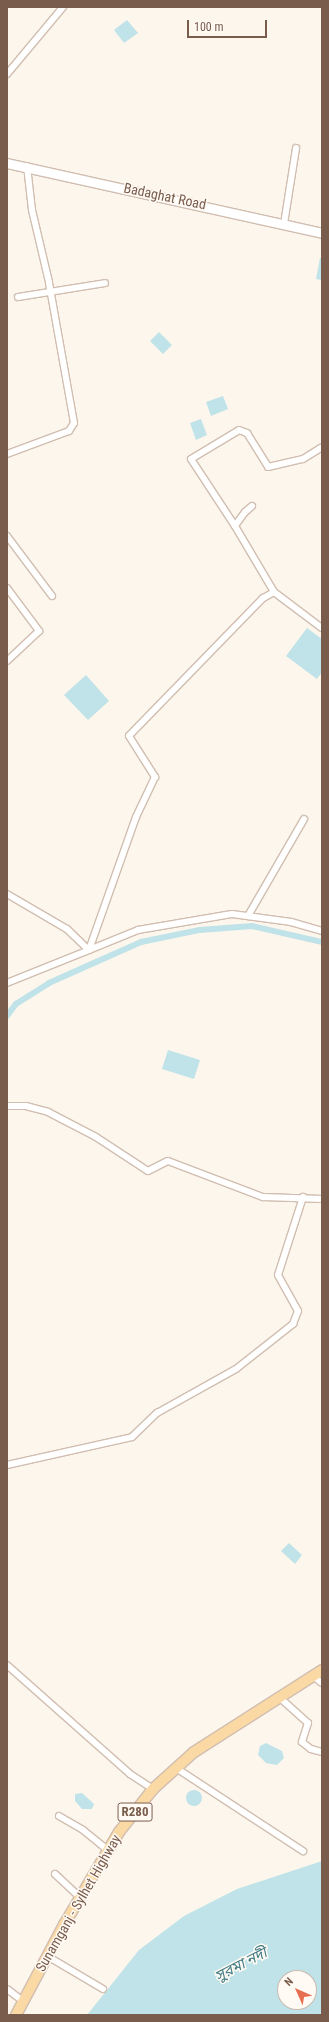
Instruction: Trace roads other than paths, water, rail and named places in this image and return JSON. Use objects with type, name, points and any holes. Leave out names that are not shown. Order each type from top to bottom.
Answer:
[{"type":"main road","name":"Badaghat Road","points":[[7,163],[27,166],[322,233]]},
{"type":"main road","name":"Sunamganj - Sylhet Highway","points":[[16,2015],[47,1956],[108,1850],[153,1789],[194,1752],[322,1670]]},
{"type":"street","points":[[7,74],[63,7]]},
{"type":"street","points":[[284,224],[296,148]]},
{"type":"street","points":[[7,454],[69,431],[74,423],[49,292],[49,282],[32,210],[27,166]]},
{"type":"street","points":[[18,297],[105,283]]},
{"type":"street","points":[[322,447],[303,459],[268,467],[247,434],[239,430],[191,459],[235,526],[274,592],[322,628]]},
{"type":"street","points":[[235,526],[252,506]]},
{"type":"street","points":[[7,536],[52,596]]},
{"type":"street","points":[[7,588],[39,630],[7,661]]},
{"type":"street","points":[[89,950],[136,817],[155,777],[129,736],[263,598],[274,592]]},
{"type":"street","points":[[248,916],[304,819]]},
{"type":"street","points":[[7,894],[67,929],[89,950]]},
{"type":"street","points":[[7,983],[138,930],[232,914],[291,922],[322,931]]},
{"type":"street","points":[[7,1106],[26,1106],[48,1112],[96,1137],[148,1171],[168,1161],[263,1197],[303,1197],[322,1199]]},
{"type":"street","points":[[7,1465],[132,1437],[157,1413],[236,1369],[293,1324],[298,1311],[278,1274],[303,1197]]},
{"type":"street","points":[[7,1665],[130,1774],[153,1789]]},
{"type":"street","points":[[313,1676],[322,1683]]},
{"type":"street","points":[[279,1697],[308,1723],[302,1742],[311,1749],[322,1752]]},
{"type":"street","points":[[176,1768],[303,1852]]},
{"type":"street","points":[[58,1816],[83,1830],[108,1850]]},
{"type":"street","points":[[55,1874],[80,1897]]},
{"type":"street","points":[[47,1956],[103,1989]]},
{"type":"street","points":[[7,1989],[23,2001]]},
{"type":"water","points":[[127,20],[138,33],[124,43],[114,30]]},
{"type":"water","points":[[320,258],[322,258],[322,280],[316,279]]},
{"type":"water","points":[[159,332],[172,345],[163,354],[150,341]]},
{"type":"water","points":[[223,396],[228,409],[211,416],[206,402]]},
{"type":"water","points":[[201,419],[207,435],[196,440],[190,423]]},
{"type":"water","points":[[307,628],[322,639],[322,672],[317,679],[286,656]]},
{"type":"water","points":[[86,675],[109,701],[88,720],[64,695]]},
{"type":"water","points":[[168,1050],[200,1060],[194,1079],[162,1069]]},
{"type":"water","points":[[289,1543],[302,1555],[295,1564],[281,1551]]},
{"type":"water","points":[[266,1743],[282,1751],[284,1758],[277,1765],[266,1763],[258,1755],[260,1746]]},
{"type":"water","points":[[194,1790],[201,1795],[202,1798],[197,1805],[194,1806],[187,1801],[186,1798],[191,1791]]},
{"type":"water","points":[[82,1793],[94,1804],[92,1809],[82,1809],[75,1801],[75,1794]]},
{"type":"water","name":"সুরমা নদী","points":[[322,1861],[322,2015],[87,2015],[139,1950],[184,1916],[237,1889]]},
{"type":"waterway","points":[[7,1016],[16,1004],[49,983],[141,942],[200,930],[252,926],[322,942]]}]
